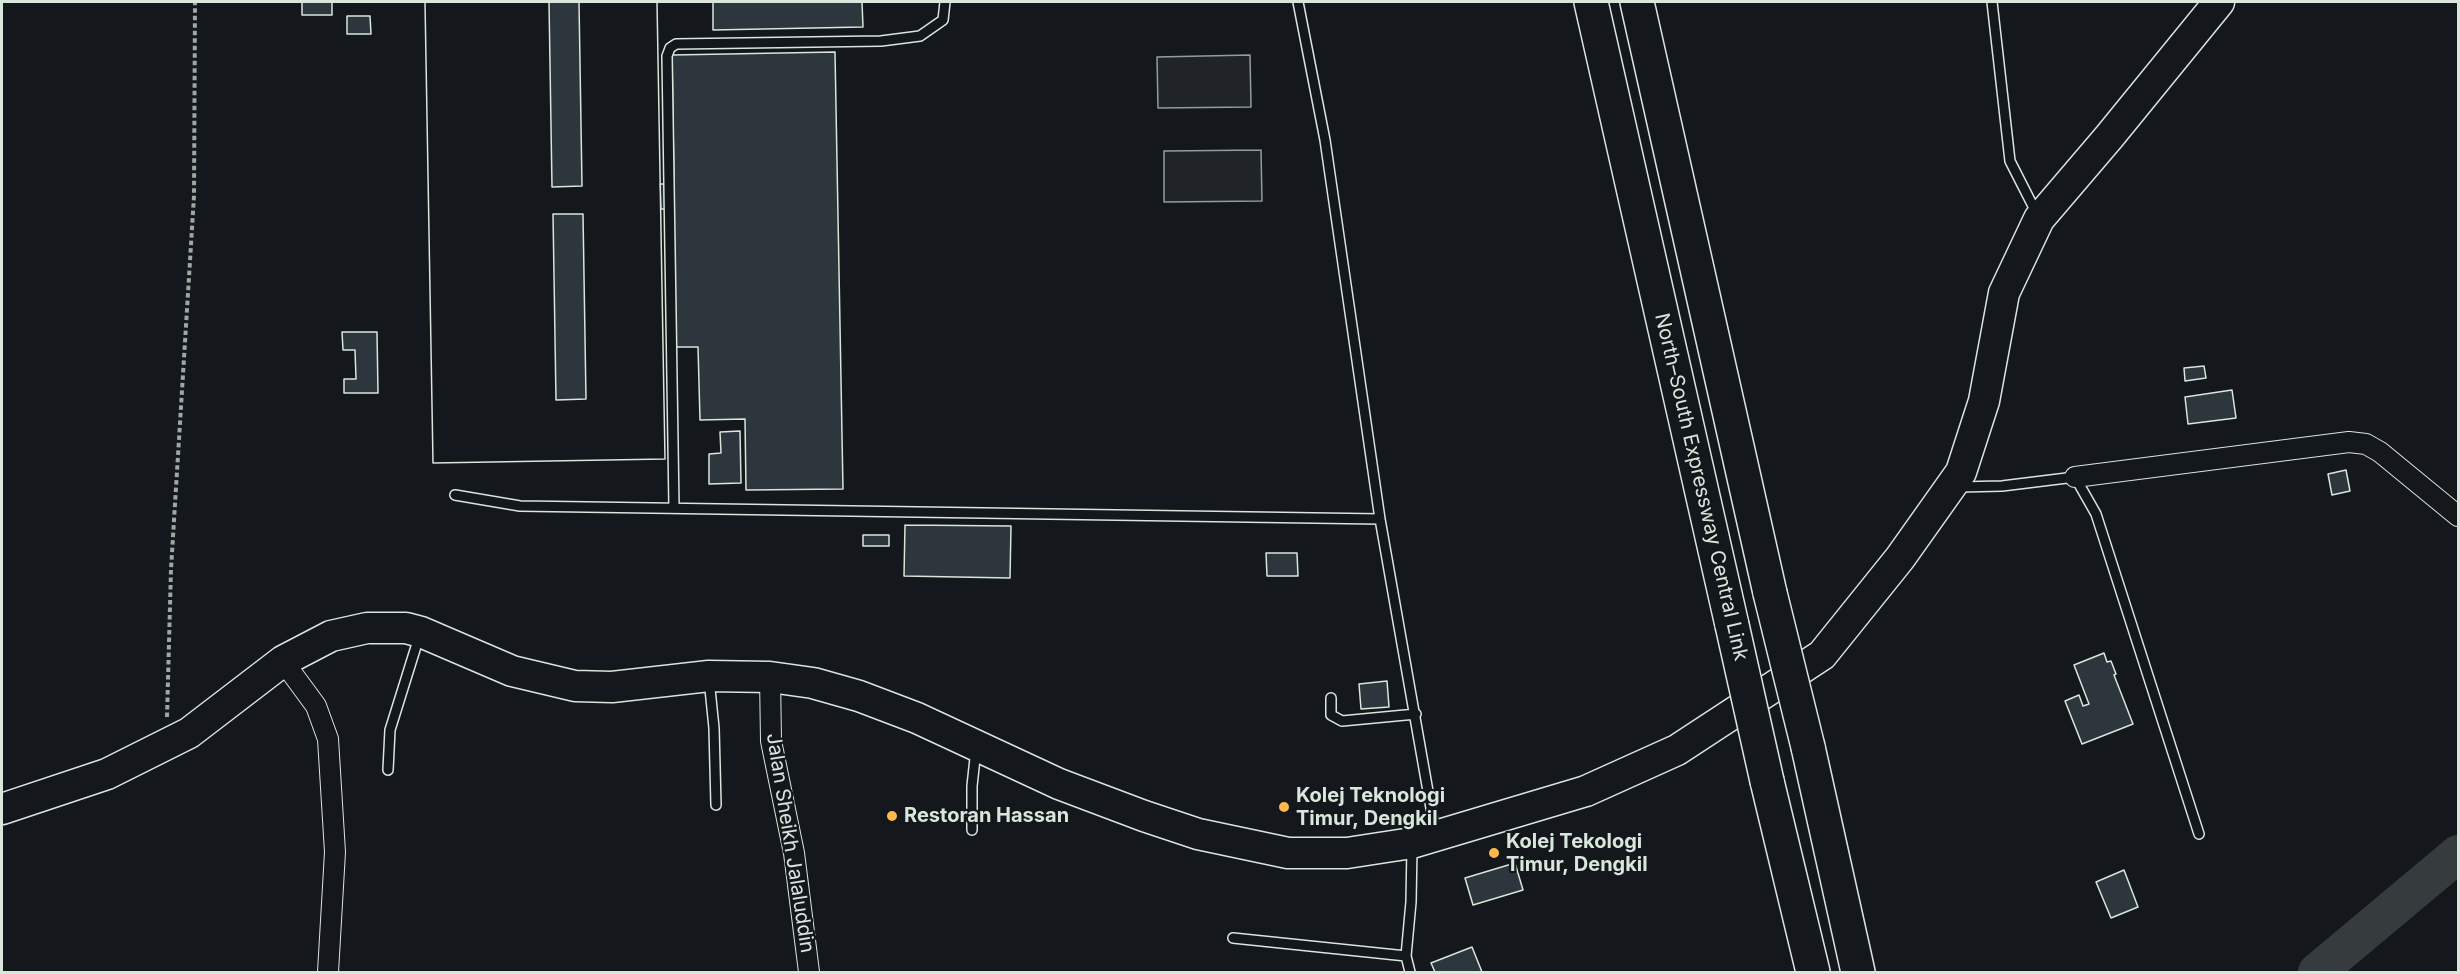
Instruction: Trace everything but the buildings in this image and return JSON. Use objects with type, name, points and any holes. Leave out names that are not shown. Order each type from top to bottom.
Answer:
[{"type":"highway","name":"North–South Expressway Central Link","points":[[1591,2],[1767,781],[1814,972]]},
{"type":"highway","points":[[1637,2],[1858,972]]},
{"type":"main road","points":[[2,808],[107,774],[189,733],[283,661],[331,636],[367,628],[406,628],[421,632],[512,671],[574,686],[612,687],[709,676],[770,677],[813,683],[859,696],[917,718],[1059,784],[1198,834],[1288,854],[1377,850],[1424,840],[1586,791],[1677,750],[1822,655],[1900,558],[1961,472],[1984,401],[2004,293],[2039,219],[2219,2]]},
{"type":"street","points":[[2075,477],[2349,442],[2366,444],[2380,452],[2458,516]]},
{"type":"street","points":[[283,661],[316,706],[328,739],[336,852],[328,972]]},
{"type":"street","name":"Jalan Sheikh Jalaluddin","points":[[770,677],[771,741],[794,853],[809,972]]},
{"type":"lane","points":[[674,508],[667,56],[670,48],[676,44],[881,41],[920,36],[943,20],[945,2]]},
{"type":"lane","points":[[1298,2],[1325,140],[1380,519],[1416,714],[1424,840],[1411,902],[1406,956],[1410,972]]},
{"type":"lane","points":[[1992,2],[2010,161],[2039,219]]},
{"type":"lane","points":[[1950,488],[2002,486],[2075,477],[2096,514],[2199,834]]},
{"type":"lane","points":[[455,495],[520,506],[1380,519]]},
{"type":"lane","points":[[388,770],[390,730],[421,632]]},
{"type":"lane","points":[[709,676],[714,728],[716,805]]},
{"type":"lane","points":[[1330,698],[1332,715],[1342,721],[1416,714]]},
{"type":"lane","points":[[972,830],[972,786],[976,747]]},
{"type":"lane","points":[[1233,938],[1406,956]]},
{"type":"path","points":[[166,744],[171,569],[194,196],[195,2]]},
{"type":"shaded area","points":[[1250,55],[1251,107],[1158,108],[1157,57]]},
{"type":"shaded area","points":[[1261,150],[1262,201],[1164,202],[1164,151]]},
{"type":"waterway","points":[[2317,972],[2458,854]]},
{"type":"place","name":"Kolej Teknologi Timur, Dengkil","points":[[1284,807]]},
{"type":"place","name":"Restoran Hassan","points":[[892,816]]},
{"type":"place","name":"Kolej Tekologi Timur, Dengkil","points":[[1494,853]]}]
